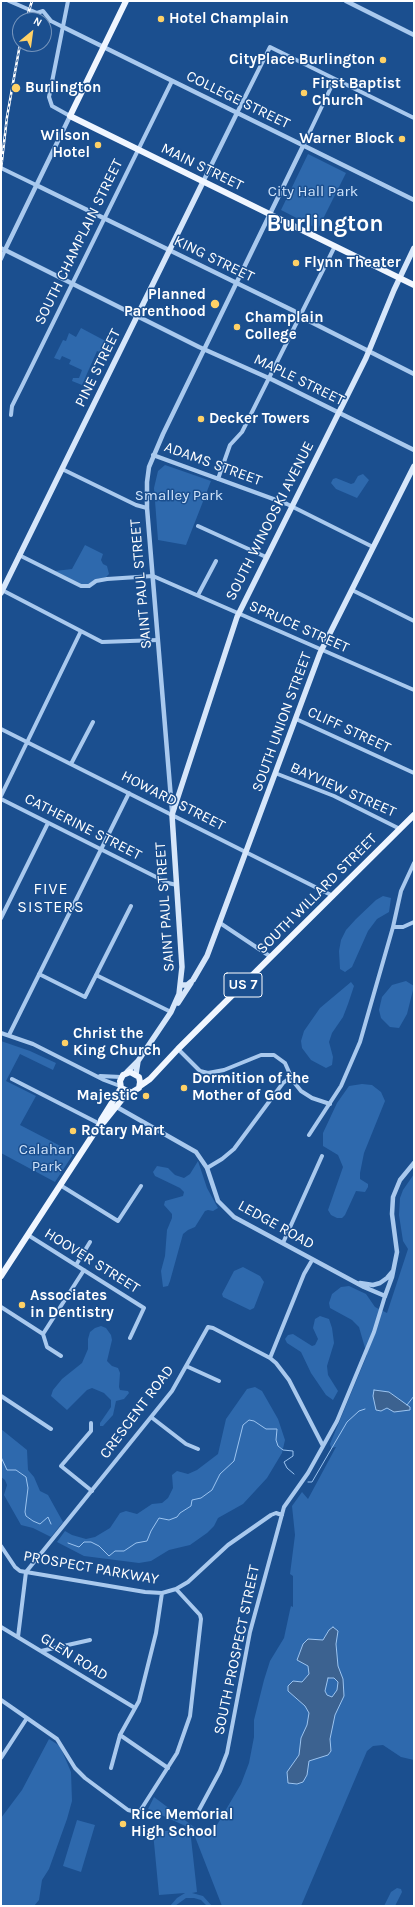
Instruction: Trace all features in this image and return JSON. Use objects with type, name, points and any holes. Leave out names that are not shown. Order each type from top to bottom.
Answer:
[{"type":"main road","points":[[70,116],[126,1]]},
{"type":"main road","name":"MAIN STREET","points":[[70,116],[414,285]]},
{"type":"main road","name":"PINE STREET","points":[[2,591],[203,182]]},
{"type":"main road","name":"SOUTH WINOOSKI AVENUE","points":[[172,814],[238,613],[369,351],[399,278],[414,248]]},
{"type":"main road","name":"SOUTH UNION STREET","points":[[172,1010],[193,980],[207,956],[321,650],[414,466]]},
{"type":"main road","name":"SAINT PAUL STREET","points":[[172,814],[182,967],[181,985],[172,1010]]},
{"type":"main road","name":"SOUTH WILLARD STREET","points":[[140,1086],[148,1081],[178,1049],[414,815]]},
{"type":"main road","points":[[181,985],[187,985],[193,980]]},
{"type":"main road","points":[[1,1276],[100,1124],[104,1122],[114,1105],[121,1087],[121,1077],[138,1061],[172,1010]]},
{"type":"main road","points":[[114,1105],[140,1086],[138,1061]]},
{"type":"main road","points":[[128,1072],[138,1075],[153,1075]]},
{"type":"main road","points":[[121,1087],[130,1092]]},
{"type":"street","name":"COLLEGE STREET","points":[[10,1],[16,2],[35,12]]},
{"type":"street","name":"MAIN STREET","points":[[68,1],[49,100],[55,109],[70,116]]},
{"type":"street","points":[[346,1],[414,35]]},
{"type":"street","name":"COLLEGE STREET","points":[[52,21],[414,200]]},
{"type":"street","name":"PINE STREET","points":[[203,182],[270,47],[335,79]]},
{"type":"street","points":[[335,79],[414,118]]},
{"type":"street","name":"SAINT PAUL STREET","points":[[172,814],[147,508],[147,482],[153,455],[335,79]]},
{"type":"street","name":"SOUTH CHAMPLAIN STREET","points":[[12,415],[12,406],[172,81]]},
{"type":"street","points":[[1,259],[3,249],[70,116]]},
{"type":"street","name":"KING STREET","points":[[1,168],[237,283],[414,374]]},
{"type":"street","points":[[218,478],[230,445],[242,432],[335,246]]},
{"type":"street","name":"MAPLE STREET","points":[[3,249],[204,349],[269,378],[414,450]]},
{"type":"street","name":"ADAMS STREET","points":[[153,455],[292,506],[373,547]]},
{"type":"street","points":[[62,469],[136,505],[147,508]]},
{"type":"street","points":[[198,526],[266,557]]},
{"type":"street","points":[[19,555],[81,586],[89,586],[96,581],[107,579],[153,576]]},
{"type":"street","points":[[198,595],[216,561]]},
{"type":"street","name":"SPRUCE STREET","points":[[153,576],[414,690]]},
{"type":"street","points":[[352,590],[414,621]]},
{"type":"street","points":[[2,591],[105,643],[158,640]]},
{"type":"street","points":[[1,798],[81,631]]},
{"type":"street","name":"CLIFF STREET","points":[[296,718],[414,773]]},
{"type":"street","points":[[71,764],[93,722]]},
{"type":"street","name":"HOWARD STREET","points":[[1,729],[333,896]]},
{"type":"street","name":"BAYVIEW STREET","points":[[275,773],[334,796],[400,830]]},
{"type":"street","points":[[9,1035],[129,793]]},
{"type":"street","name":"CATHERINE STREET","points":[[1,798],[48,824],[168,883],[177,885]]},
{"type":"street","points":[[1,918],[48,824]]},
{"type":"street","points":[[309,1135],[341,1086],[360,1042],[393,927],[401,892],[414,863]]},
{"type":"street","points":[[39,974],[85,997],[131,906]]},
{"type":"street","points":[[393,927],[403,927],[414,922]]},
{"type":"street","points":[[220,923],[271,957]]},
{"type":"street","points":[[96,975],[172,1010]]},
{"type":"street","points":[[1,1033],[33,1044],[121,1087]]},
{"type":"street","points":[[178,1049],[204,1073],[224,1070],[261,1055],[270,1054],[278,1057],[285,1063],[295,1085],[305,1094],[330,1104]]},
{"type":"street","points":[[98,1076],[121,1077]]},
{"type":"street","points":[[208,1168],[234,1149],[283,1083],[291,1077]]},
{"type":"street","points":[[12,1079],[100,1124]]},
{"type":"street","name":"LEDGE ROAD","points":[[122,1100],[124,1107],[129,1112]]},
{"type":"street","name":"LEDGE ROAD","points":[[114,1105],[129,1112],[192,1149],[200,1156],[208,1168],[216,1197],[226,1212],[240,1221],[283,1243],[312,1261],[386,1296]]},
{"type":"street","points":[[283,1243],[322,1156]]},
{"type":"street","name":"SOUTH PROSPECT STREET","points":[[199,1810],[220,1771],[227,1754],[250,1632],[286,1504],[308,1472],[337,1421],[386,1296],[394,1270],[397,1248],[392,1214],[393,1197],[400,1180],[414,1163]]},
{"type":"street","points":[[60,1185],[118,1220],[141,1186]]},
{"type":"street","name":"HOOVER STREET","points":[[28,1235],[144,1308],[130,1338]]},
{"type":"street","points":[[76,1265],[90,1242]]},
{"type":"street","points":[[270,1358],[312,1261]]},
{"type":"street","points":[[43,1334],[84,1270]]},
{"type":"street","name":"LEDGE ROAD","points":[[358,1282],[372,1285],[380,1283],[394,1270]]},
{"type":"street","points":[[1,1307],[43,1334],[47,1347],[61,1356]]},
{"type":"street","name":"CRESCENT ROAD","points":[[26,1572],[174,1388],[205,1330],[209,1327],[270,1358],[281,1368],[289,1380],[323,1446]]},
{"type":"street","points":[[186,1366],[218,1380]]},
{"type":"street","points":[[1,1396],[51,1429]]},
{"type":"street","points":[[151,1417],[186,1444],[198,1449]]},
{"type":"street","points":[[91,1423],[91,1431],[61,1466],[92,1491]]},
{"type":"street","name":"PROSPECT PARKWAY","points":[[1,1546],[15,1567],[26,1572],[145,1592],[162,1593],[176,1589],[191,1579],[221,1551],[272,1514],[282,1515]]},
{"type":"street","points":[[18,1637],[26,1572]]},
{"type":"street","points":[[1,1700],[58,1739],[78,1772],[128,1810],[136,1812],[140,1811],[177,1753],[190,1716],[201,1619],[200,1615],[176,1589]]},
{"type":"street","points":[[111,1768],[120,1735],[139,1701],[156,1633],[162,1593]]},
{"type":"street","name":"GLEN ROAD","points":[[1,1626],[135,1708]]},
{"type":"street","points":[[41,1651],[90,1640]]},
{"type":"street","points":[[1,1758],[27,1718]]},
{"type":"street","points":[[120,1735],[168,1768]]},
{"type":"green space","name":"City Hall Park","points":[[308,154],[346,173],[318,229],[281,210]]},
{"type":"green space","points":[[81,328],[113,345],[108,356],[97,351],[82,385],[72,381],[73,378],[79,378],[82,370],[69,364],[71,360],[62,356],[60,360],[54,358],[63,340],[66,341],[69,333],[76,337]]},
{"type":"green space","name":"Smalley Park","points":[[165,465],[211,481],[186,545],[158,540],[154,488],[158,471]]},
{"type":"green space","points":[[363,474],[369,480],[357,498],[336,489],[331,483],[333,479],[336,478],[351,484],[354,483],[358,476]]},
{"type":"green space","points":[[85,545],[103,554],[101,560],[103,564],[107,566],[109,574],[106,577],[97,579],[85,586],[55,571],[72,569]]},
{"type":"green space","points":[[383,896],[391,898],[389,912],[377,919],[368,931],[352,967],[345,972],[340,969],[339,951],[341,940],[346,930],[376,900]]},
{"type":"green space","points":[[406,981],[414,986],[407,1014],[399,1028],[390,1027],[381,1018],[379,1010],[382,997],[392,985]]},
{"type":"green space","points":[[351,982],[354,986],[348,1004],[343,1017],[332,1033],[329,1042],[333,1057],[332,1065],[326,1068],[311,1060],[302,1048],[301,1041],[304,1031],[320,1008]]},
{"type":"green space","name":"Calahan Park","points":[[1,1041],[30,1051],[56,1063],[53,1070],[20,1054],[6,1081],[36,1096],[20,1125],[74,1153],[55,1182],[1,1153]]},
{"type":"green space","points":[[362,1084],[372,1085],[381,1092],[385,1101],[364,1153],[360,1173],[360,1179],[368,1184],[368,1187],[365,1192],[356,1191],[345,1215],[342,1218],[337,1218],[331,1215],[328,1210],[343,1167],[338,1155],[323,1146],[323,1133],[337,1103],[349,1086]]},
{"type":"green space","points":[[198,1161],[207,1188],[218,1208],[213,1211],[205,1211],[195,1227],[183,1234],[170,1281],[168,1286],[163,1287],[161,1271],[165,1256],[167,1230],[172,1218],[172,1214],[164,1205],[165,1201],[183,1196],[184,1192],[180,1188],[155,1176],[153,1172],[157,1166],[168,1168],[175,1175],[184,1178],[190,1174]]},
{"type":"green space","points":[[414,1174],[414,1760],[401,1757],[383,1745],[373,1746],[367,1751],[301,1906],[222,1906],[192,1829],[148,1809],[154,1797],[202,1833],[214,1830],[241,1784],[249,1763],[254,1737],[254,1720],[264,1680],[270,1661],[284,1638],[291,1606],[293,1607],[293,1576],[290,1574],[295,1535],[292,1506],[302,1492],[308,1499],[336,1447],[331,1448],[330,1444],[367,1355],[359,1327],[352,1320],[330,1308],[329,1303],[332,1294],[341,1287],[349,1286],[366,1294],[375,1307],[387,1313],[408,1249],[403,1241],[399,1215],[400,1198],[403,1190]]},
{"type":"green space","points":[[243,1267],[260,1276],[264,1282],[254,1308],[250,1310],[223,1297],[222,1294],[234,1271]]},
{"type":"green space","points":[[320,1316],[329,1319],[332,1328],[334,1343],[327,1366],[328,1375],[338,1391],[333,1400],[326,1395],[311,1373],[301,1352],[287,1343],[285,1339],[288,1335],[293,1334],[312,1346],[315,1345],[318,1339],[313,1328],[315,1319]]},
{"type":"green space","points":[[101,1326],[106,1328],[111,1335],[112,1340],[107,1361],[112,1366],[118,1368],[120,1373],[120,1390],[128,1391],[129,1393],[124,1399],[116,1401],[113,1415],[103,1426],[100,1426],[100,1423],[111,1407],[111,1400],[104,1393],[92,1388],[87,1390],[67,1410],[51,1396],[53,1390],[62,1379],[82,1363],[88,1349],[90,1332]]},
{"type":"green space","points":[[255,1387],[262,1391],[278,1419],[285,1440],[282,1453],[267,1478],[243,1504],[218,1518],[214,1526],[207,1533],[190,1545],[169,1550],[151,1561],[139,1563],[84,1556],[57,1542],[65,1531],[72,1535],[86,1539],[95,1537],[110,1528],[120,1513],[126,1511],[137,1514],[152,1504],[162,1503],[168,1498],[173,1488],[172,1475],[177,1471],[188,1474],[197,1470],[218,1454],[226,1419],[247,1389]]},
{"type":"green space","points":[[1,1429],[27,1450],[28,1470],[34,1477],[40,1491],[48,1495],[63,1522],[51,1537],[33,1528],[21,1525],[4,1495],[7,1485],[5,1480],[1,1477]]},
{"type":"green space","points":[[49,1739],[60,1746],[71,1772],[72,1801],[67,1819],[49,1869],[42,1880],[39,1900],[34,1906],[1,1906],[1,1818],[22,1790]]},
{"type":"green space","points":[[77,1820],[95,1825],[81,1872],[63,1866]]},
{"type":"green space","points":[[190,1829],[197,1892],[192,1893],[203,1896],[212,1906],[207,1906],[201,1900],[186,1898],[175,1906],[170,1906],[177,1898],[185,1893],[159,1895],[153,1832]]},
{"type":"green space","points":[[397,1888],[401,1889],[402,1892],[395,1906],[384,1906],[391,1892]]},
{"type":"shaded area","points":[[374,1390],[389,1392],[410,1407],[410,1410],[394,1412],[387,1408],[381,1411],[376,1410],[373,1396]]},
{"type":"shaded area","points":[[333,1627],[338,1631],[336,1644],[338,1666],[343,1679],[344,1696],[335,1715],[330,1739],[331,1751],[328,1755],[309,1761],[307,1775],[303,1782],[297,1784],[288,1783],[287,1772],[299,1755],[301,1738],[307,1725],[309,1713],[305,1706],[288,1691],[288,1686],[293,1681],[302,1682],[309,1674],[308,1666],[297,1660],[303,1644],[308,1639],[323,1640],[329,1630]],"holes":[[[328,1678],[334,1678],[338,1682],[337,1690],[332,1697],[327,1695],[325,1691]]]},
{"type":"waterway","points":[[407,1405],[414,1396]]},
{"type":"waterway","points":[[308,1482],[312,1482],[347,1422],[359,1411],[365,1409]]},
{"type":"waterway","points":[[68,1543],[79,1547],[84,1542],[91,1542],[99,1546],[109,1556],[115,1551],[124,1551],[136,1543],[147,1541],[159,1518],[169,1520],[177,1517],[180,1513],[191,1506],[192,1500],[201,1498],[212,1490],[220,1474],[234,1461],[243,1425],[249,1420],[254,1421],[266,1429],[277,1429],[276,1440],[278,1446],[283,1450],[293,1451],[293,1456],[284,1462],[287,1468],[294,1474]]},
{"type":"waterway","points":[[1,1457],[7,1470],[16,1470],[26,1477],[28,1488],[25,1512],[26,1516],[40,1524],[48,1517],[51,1524]]},
{"type":"railway","points":[[29,12],[32,1]]},
{"type":"railway","points":[[1,169],[7,117],[19,52]]},
{"type":"place","name":"Hotel Champlain","points":[[161,19]]},
{"type":"place","name":"CityPlace Burlington","points":[[383,60]]},
{"type":"place","name":"Burlington","points":[[16,88]]},
{"type":"place","name":"First Baptist Church","points":[[304,93]]},
{"type":"place","name":"Warner Block","points":[[402,139]]},
{"type":"place","name":"Wilson Hotel","points":[[98,145]]},
{"type":"place","name":"Flynn Theater","points":[[296,263]]},
{"type":"place","name":"Planned Parenthood","points":[[215,304]]},
{"type":"place","name":"Champlain College","points":[[237,327]]},
{"type":"place","name":"Decker Towers","points":[[201,419]]},
{"type":"place","name":"Christ the King Church","points":[[65,1043]]},
{"type":"place","name":"Dormition of the Mother of God","points":[[184,1088]]},
{"type":"place","name":"Majestic","points":[[146,1096]]},
{"type":"place","name":"Rotary Mart","points":[[73,1131]]},
{"type":"place","name":"Associates in Dentistry","points":[[22,1305]]},
{"type":"place","name":"Rice Memorial High School","points":[[123,1824]]},
{"type":"district","name":"Burlington","points":[[325,224]]},
{"type":"district","name":"FIVE SISTERS","points":[[51,898]]}]
